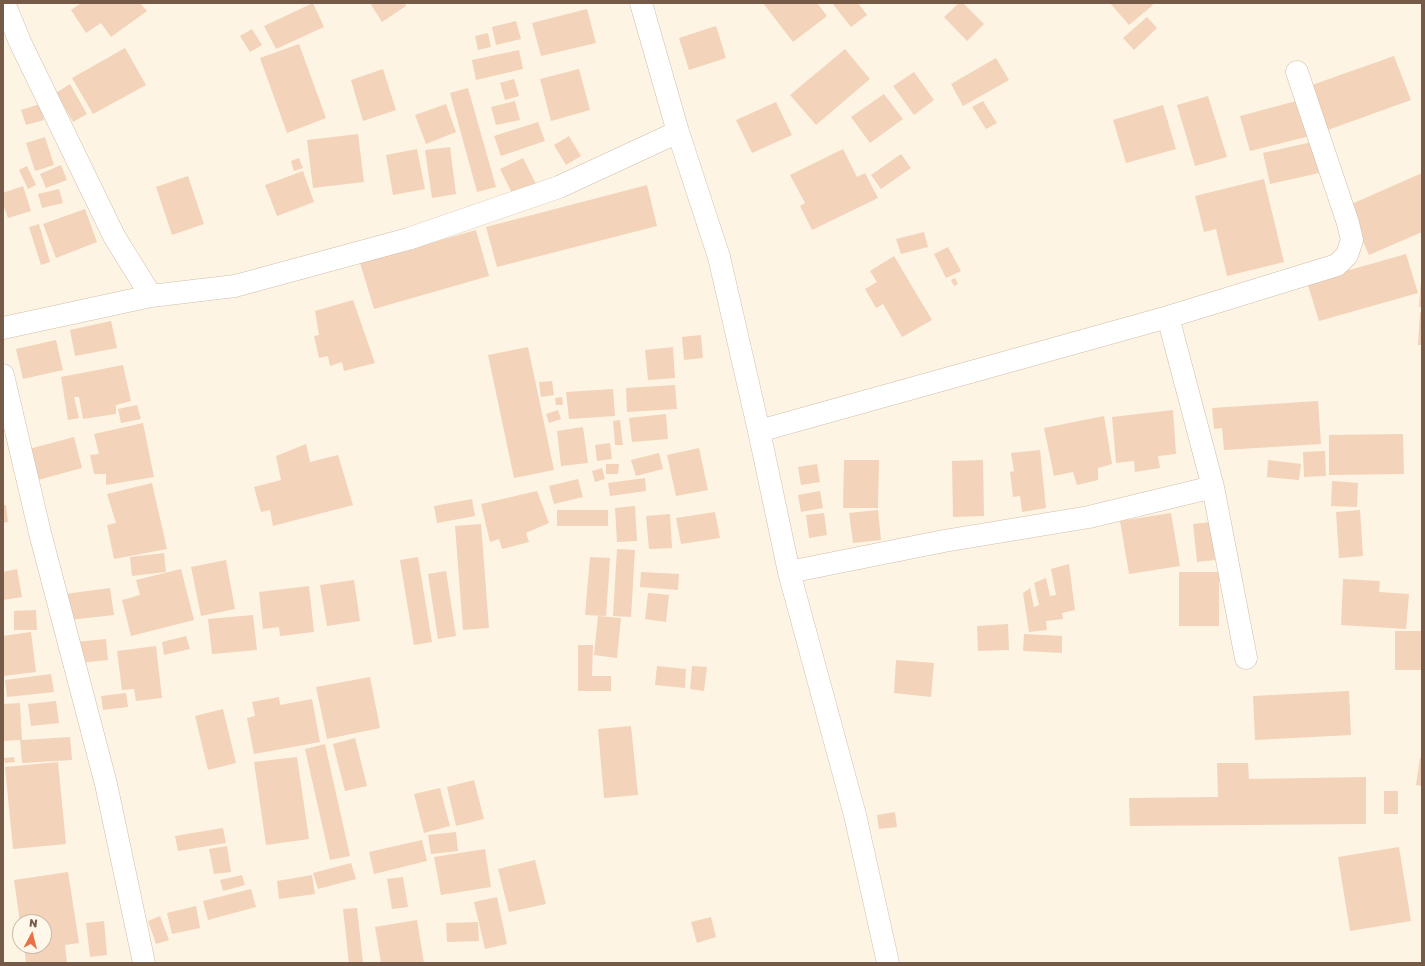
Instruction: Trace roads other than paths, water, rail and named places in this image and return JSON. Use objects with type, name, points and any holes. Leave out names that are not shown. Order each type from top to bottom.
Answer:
[{"type":"street","points":[[4,3],[20,42],[114,236],[151,296]]},
{"type":"street","points":[[641,3],[678,132],[719,257],[759,431],[789,572],[855,815],[888,963]]},
{"type":"street","points":[[759,431],[1168,317],[1337,265],[1347,255],[1352,240],[1348,223],[1297,72]]},
{"type":"street","points":[[3,328],[151,296],[235,286],[408,239],[559,186],[678,132]]},
{"type":"street","points":[[1168,317],[1213,487],[1246,658]]},
{"type":"street","points":[[3,375],[40,533],[106,784],[144,963]]},
{"type":"street","points":[[789,572],[944,541],[1089,517],[1213,487]]}]
